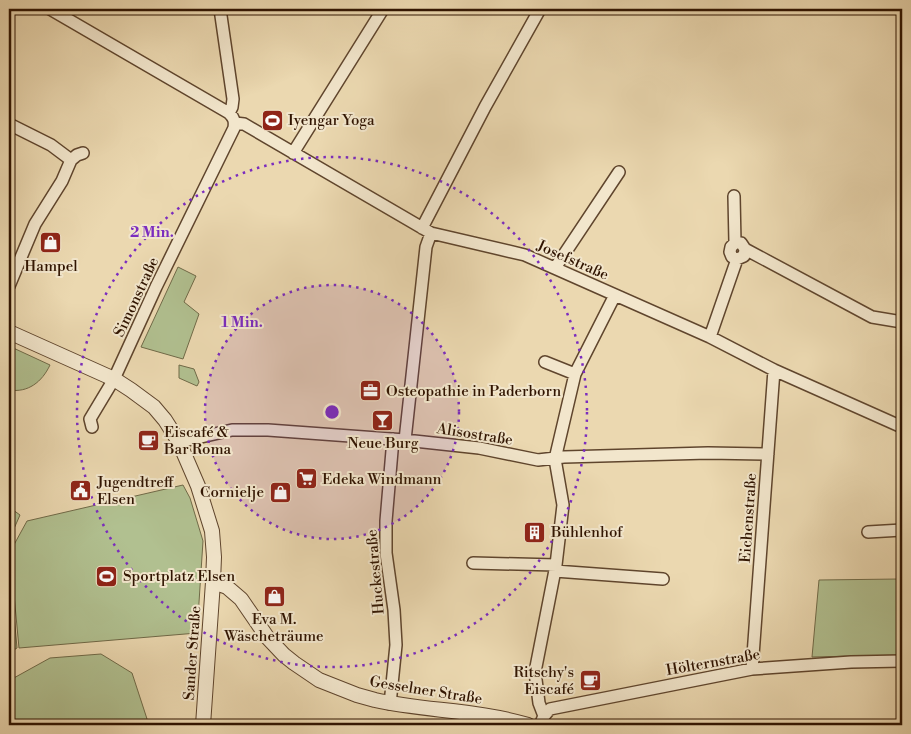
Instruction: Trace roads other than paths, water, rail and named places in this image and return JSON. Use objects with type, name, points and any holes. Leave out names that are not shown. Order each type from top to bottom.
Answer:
[{"type":"street","name":"Josefstraße","points":[[50,9],[233,119],[427,231],[524,255],[556,268],[710,337],[774,370],[902,427]]},
{"type":"street","name":"Simonstraße","points":[[92,427],[90,419],[114,379],[234,128],[233,99],[220,9]]},
{"type":"street","points":[[293,153],[383,9]]},
{"type":"street","points":[[405,440],[427,231],[485,107],[540,9]]},
{"type":"street","points":[[9,124],[51,145],[71,160]]},
{"type":"street","points":[[9,286],[35,224],[62,181],[71,160],[77,154],[83,153]]},
{"type":"street","points":[[556,268],[619,172]]},
{"type":"street","points":[[710,337],[737,259],[744,256],[740,246],[734,196]]},
{"type":"street","points":[[740,246],[872,317],[902,322]]},
{"type":"street","points":[[542,721],[535,672],[555,568],[563,506],[555,459],[575,374],[615,295]]},
{"type":"street","name":"Sander Straße","points":[[9,332],[114,379],[147,400],[165,420],[179,442],[198,486],[212,531],[213,582],[203,725]]},
{"type":"street","points":[[544,362],[575,374]]},
{"type":"street","name":"Eichenstraße","points":[[752,669],[774,370]]},
{"type":"street","name":"Alisostraße","points":[[179,442],[232,430],[268,430],[405,440],[479,448],[538,460],[564,457],[708,453],[768,454]]},
{"type":"street","name":"Huckestraße","points":[[390,704],[396,645],[394,610],[386,553],[386,529],[393,439]]},
{"type":"street","points":[[868,532],[902,530]]},
{"type":"street","points":[[473,563],[555,568],[663,579]]},
{"type":"street","name":"Gesselner Straße","points":[[213,582],[227,587],[241,599],[268,637],[284,655],[319,680],[357,696],[390,704],[485,721],[514,721],[528,725]]},
{"type":"street","name":"Hölternstraße","points":[[542,721],[550,709],[752,669],[851,662],[902,661]]},
{"type":"place","name":"Iyengar Yoga","points":[[272,120]]},
{"type":"place","name":"Hampel","points":[[51,243]]},
{"type":"place","name":"Osteopathie in Paderborn","points":[[370,391]]},
{"type":"place","name":"Neue Burg","points":[[383,420]]},
{"type":"place","name":"Eiscafé & Bar Roma","points":[[148,441]]},
{"type":"place","name":"Edeka Windmann","points":[[306,479]]},
{"type":"place","name":"Jugendtreff Elsen","points":[[81,491]]},
{"type":"place","name":"Cornielje","points":[[280,492]]},
{"type":"place","name":"Bühlenhof","points":[[535,532]]},
{"type":"place","name":"Sportplatz Elsen","points":[[107,576]]},
{"type":"place","name":"Eva M. Wäscheträume","points":[[274,596]]},
{"type":"place","name":"Ritschy's Eiscafé","points":[[590,681]]}]
